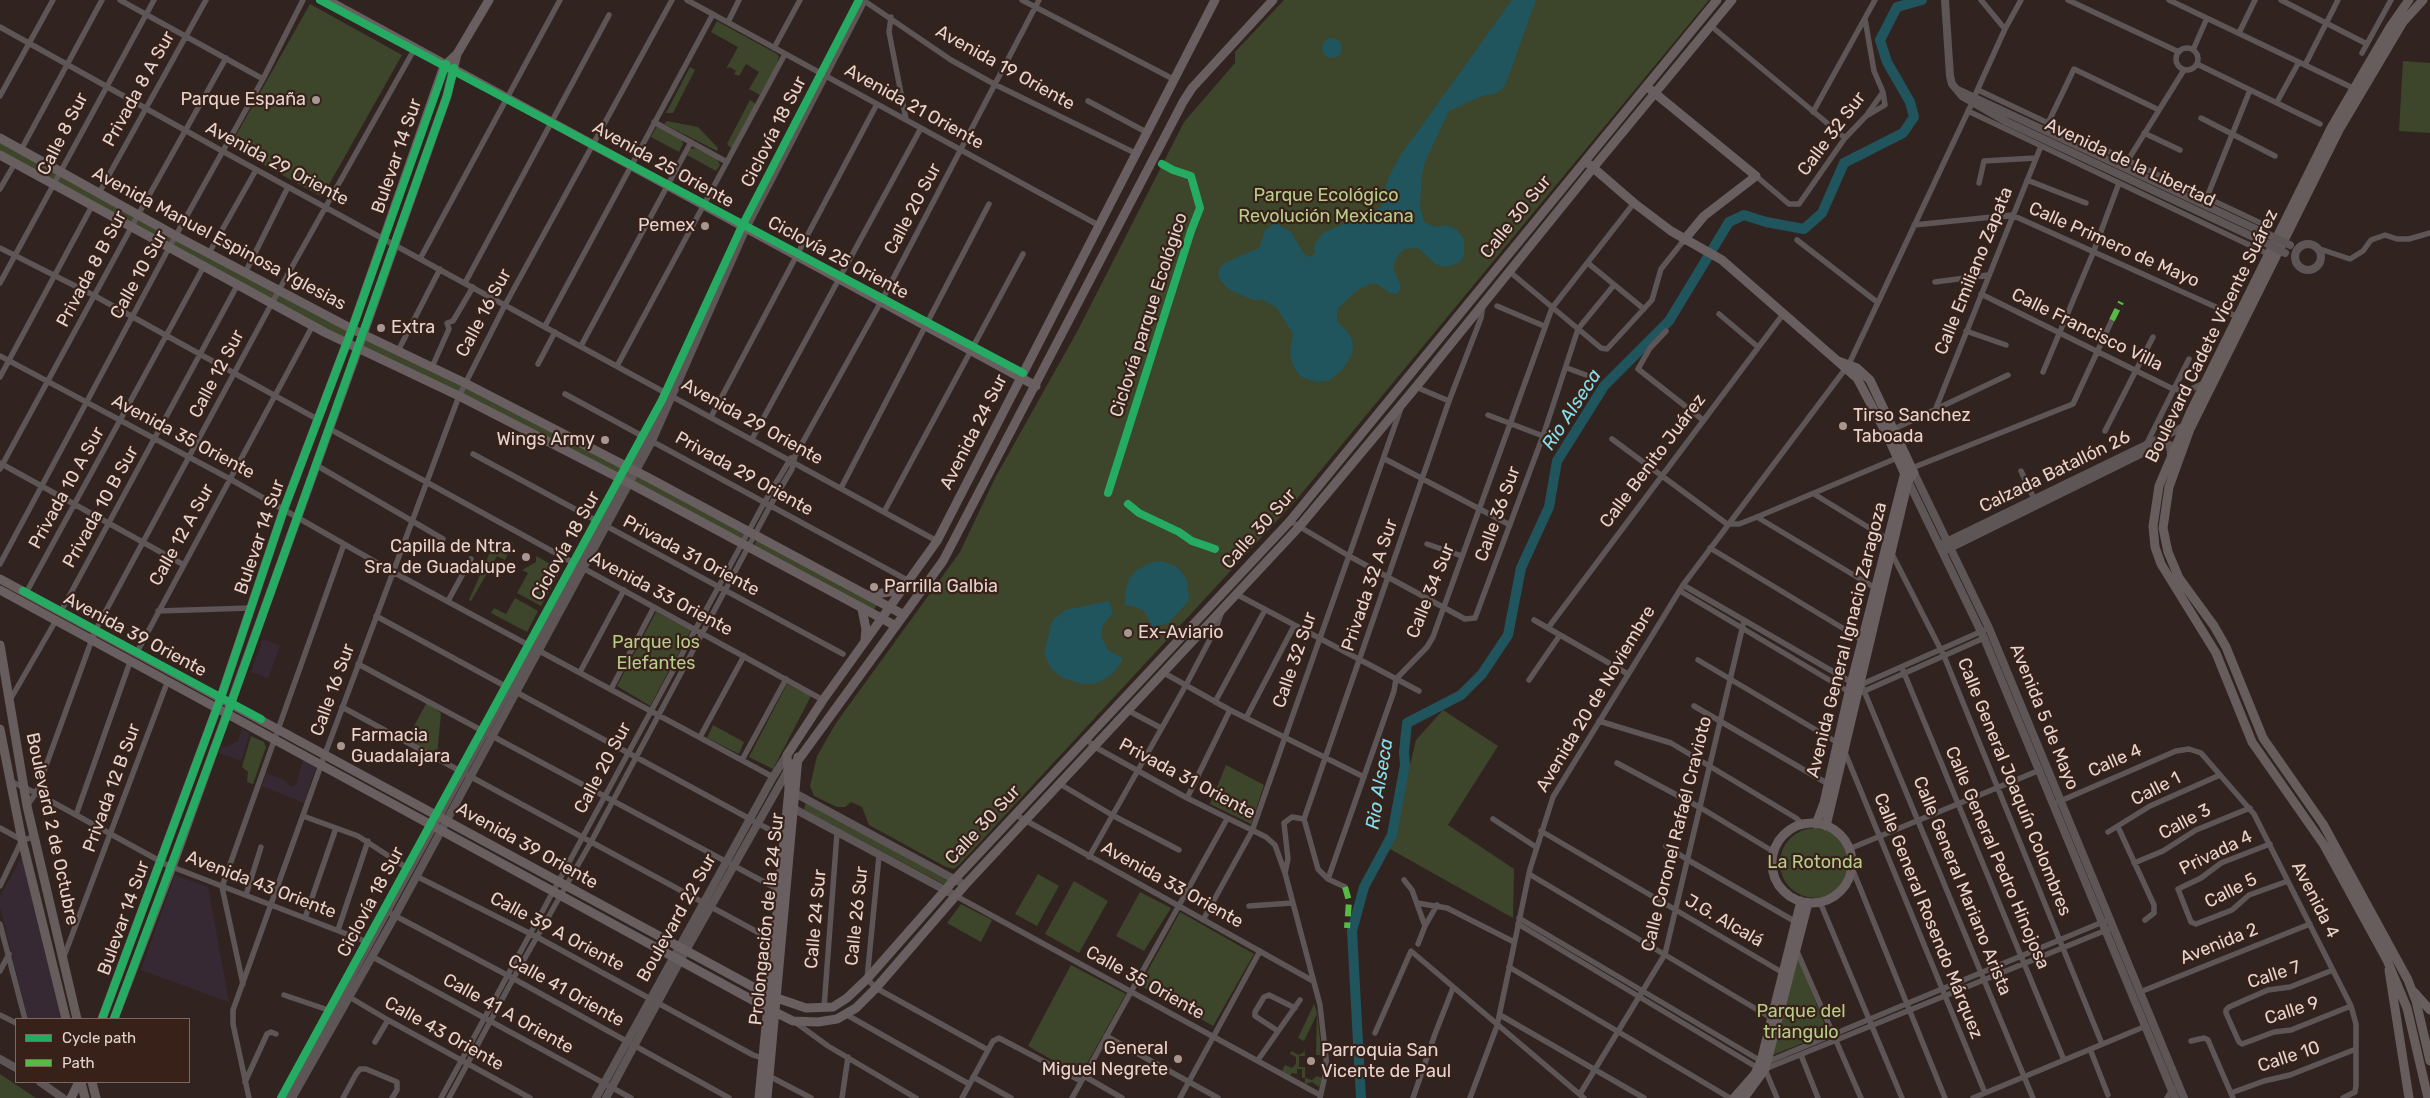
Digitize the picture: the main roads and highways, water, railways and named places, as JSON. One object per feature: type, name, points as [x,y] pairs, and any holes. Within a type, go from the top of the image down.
[{"type":"main road","name":"Avenida 25 Oriente","points":[[328,0],[1036,386]]},
{"type":"main road","points":[[450,66],[489,0]]},
{"type":"main road","name":"Avenida 24 Sur","points":[[799,759],[950,549],[1036,386],[1167,129],[1192,88],[1273,0]]},
{"type":"main road","name":"Calle 30 Sur","points":[[772,996],[797,1007],[824,1008],[840,1003],[867,979],[945,890],[1085,738],[1290,521],[1717,0]]},
{"type":"main road","name":"Calle 30 Sur","points":[[771,1010],[793,1021],[818,1022],[847,1015],[876,988],[965,885],[1299,527],[1403,404],[1593,168],[1732,0]]},
{"type":"main road","name":"Boulevard Cadete Vicente Suárez","points":[[2409,0],[2390,27],[2353,88],[2238,317],[2183,427],[2159,486],[2154,509],[2156,547],[2161,564],[2172,585],[2216,653],[2252,742],[2324,845],[2387,960],[2407,1008],[2428,1098]]},
{"type":"main road","name":"Boulevard Cadete Vicente Suárez","points":[[2423,0],[2403,22],[2339,130],[2198,413],[2179,455],[2169,487],[2163,528],[2168,552],[2179,578],[2226,647],[2262,738],[2323,824],[2413,990],[2430,1061]]},
{"type":"main road","name":"Avenida 24 Sur","points":[[787,755],[823,700],[937,541],[1148,133],[1213,1]]},
{"type":"main road","name":"Bulevar 14 Sur","points":[[102,1018],[221,698],[284,509],[450,66]]},
{"type":"main road","name":"Bulevar 14 Sur","points":[[114,1018],[172,867],[447,96],[450,66]]},
{"type":"main road","points":[[1646,86],[1756,176],[1704,216],[1684,240]]},
{"type":"main road","name":"Avenida Manuel Espinosa Yglesias","points":[[0,138],[245,273],[352,329],[432,367],[632,469],[904,615]]},
{"type":"main road","name":"Avenida Manuel Espinosa Yglesias","points":[[0,155],[347,343],[458,396],[625,482],[896,626]]},
{"type":"main road","points":[[1584,160],[1634,204],[1684,240],[1722,260],[1838,361],[1847,366]]},
{"type":"main road","name":"Avenida 5 de Mayo","points":[[1847,366],[1864,373],[1870,380],[1894,429],[1910,471]]},
{"type":"main road","name":"Avenida 5 de Mayo","points":[[1847,366],[1861,384],[1897,458],[1910,471]]},
{"type":"main road","points":[[321,408],[333,413]]},
{"type":"main road","name":"Avenida General Ignacio Zaragoza","points":[[1890,546],[1910,471]]},
{"type":"main road","name":"Avenida General Ignacio Zaragoza","points":[[1826,826],[1841,746],[1857,689],[1866,642],[1910,471]]},
{"type":"main road","name":"Avenida 39 Oriente","points":[[0,579],[772,996]]},
{"type":"main road","name":"Avenida 39 Oriente","points":[[0,590],[216,710],[321,765],[437,830],[771,1010]]},
{"type":"main road","points":[[869,595],[902,590]]},
{"type":"main road","points":[[862,608],[866,628],[865,641]]},
{"type":"main road","name":"Boulevard 2 de Octubre","points":[[0,646],[27,806],[77,1018]]},
{"type":"main road","name":"Boulevard 2 de Octubre","points":[[0,729],[22,840],[66,1018]]},
{"type":"main road","name":"Prolongación de la 24 Sur","points":[[767,1098],[772,996],[792,791],[799,759],[794,744]]},
{"type":"main road","name":"Prolongación de la 24 Sur","points":[[787,755],[792,791]]},
{"type":"main road","name":"Boulevard 22 Sur","points":[[789,769],[799,759]]},
{"type":"main road","name":"Avenida General Ignacio Zaragoza","points":[[1816,824],[1832,786]]},
{"type":"main road","points":[[1816,824],[1826,826],[1840,835],[1849,849],[1852,868],[1845,886],[1838,894],[1820,902],[1805,902],[1783,891],[1777,882],[1772,862],[1774,852],[1782,837],[1803,825],[1816,824]]},
{"type":"main road","name":"Prolongación de la 24 Sur","points":[[772,996],[774,941],[779,890],[788,839]]},
{"type":"main road","points":[[1794,945],[1796,922],[1805,902]]},
{"type":"main road","points":[[1744,1098],[1763,1065],[1805,902]]},
{"type":"main road","points":[[2364,920],[2373,916]]},
{"type":"main road","points":[[2387,960],[2409,1098]]},
{"type":"main road","points":[[2413,990],[2430,1010]]},
{"type":"main road","name":"Prolongación de la 24 Sur","points":[[759,1098],[762,1058],[771,1010]]},
{"type":"main road","points":[[1734,1098],[1763,1065]]},
{"type":"main road","points":[[71,1098],[79,1083]]},
{"type":"main road","points":[[80,1083],[86,1098]]},
{"type":"main road","points":[[86,1098],[93,1083]]},
{"type":"main road","points":[[93,1083],[96,1098]]},
{"type":"water","points":[[1512,0],[1536,0],[1505,86],[1497,93],[1482,96],[1449,111],[1425,162],[1422,174],[1420,207],[1424,222],[1435,227],[1446,225],[1457,230],[1464,239],[1464,256],[1459,263],[1445,267],[1436,264],[1418,248],[1404,249],[1398,255],[1393,267],[1401,287],[1398,294],[1390,293],[1377,284],[1370,284],[1359,289],[1337,309],[1337,321],[1350,335],[1353,345],[1352,354],[1343,369],[1329,381],[1317,382],[1304,378],[1298,374],[1292,363],[1290,351],[1293,334],[1276,307],[1263,300],[1253,300],[1230,290],[1220,280],[1218,274],[1220,267],[1226,262],[1259,248],[1265,230],[1275,223],[1291,232],[1304,254],[1310,257],[1315,253],[1314,245],[1323,233],[1381,207],[1388,178],[1400,156]]},
{"type":"water","points":[[1328,38],[1336,38],[1342,44],[1342,52],[1336,58],[1328,58],[1322,52],[1322,44]]},
{"type":"water","points":[[1162,561],[1176,566],[1184,575],[1187,581],[1189,597],[1188,602],[1168,623],[1153,627],[1144,611],[1125,605],[1125,594],[1129,579],[1136,571],[1150,563]]},
{"type":"water","points":[[1109,601],[1113,613],[1103,625],[1101,636],[1108,650],[1123,659],[1111,675],[1095,684],[1082,684],[1063,678],[1052,670],[1044,654],[1052,621],[1065,610]]},
{"type":"waterway","name":"Rio Alseca","points":[[1361,1098],[1352,931],[1364,887],[1392,835],[1405,765],[1404,752],[1407,723],[1461,695],[1482,674],[1508,635],[1521,568],[1549,507],[1557,461],[1604,386],[1669,321],[1729,222],[1744,215],[1766,222],[1804,229],[1822,213],[1844,163],[1903,133],[1914,117],[1910,102],[1887,62],[1880,40],[1897,7],[1922,0]]},
{"type":"place","name":"Parque España","points":[[316,100]]},
{"type":"place","name":"Pemex","points":[[705,226]]},
{"type":"place","name":"Extra","points":[[381,328]]},
{"type":"place","name":"Tirso Sanchez Taboada","points":[[1843,426]]},
{"type":"place","name":"Wings Army","points":[[605,440]]},
{"type":"place","name":"Capilla de Ntra. Sra. de Guadalupe","points":[[526,557]]},
{"type":"place","name":"Parrilla Galbia","points":[[874,587]]},
{"type":"place","name":"Ex-Aviario","points":[[1128,633]]},
{"type":"place","name":"Farmacia Guadalajara","points":[[341,746]]},
{"type":"place","name":"General Miguel Negrete","points":[[1178,1059]]},
{"type":"place","name":"Parroquia San Vicente de Paul","points":[[1311,1061]]},
{"type":"park label","name":"Parque Ecológico Revolución Mexicana","points":[[1326,206]]},
{"type":"park label","name":"Parque los Elefantes","points":[[656,653]]},
{"type":"park label","name":"La Rotonda","points":[[1815,863]]},
{"type":"park label","name":"Parque del triangulo","points":[[1801,1022]]}]
